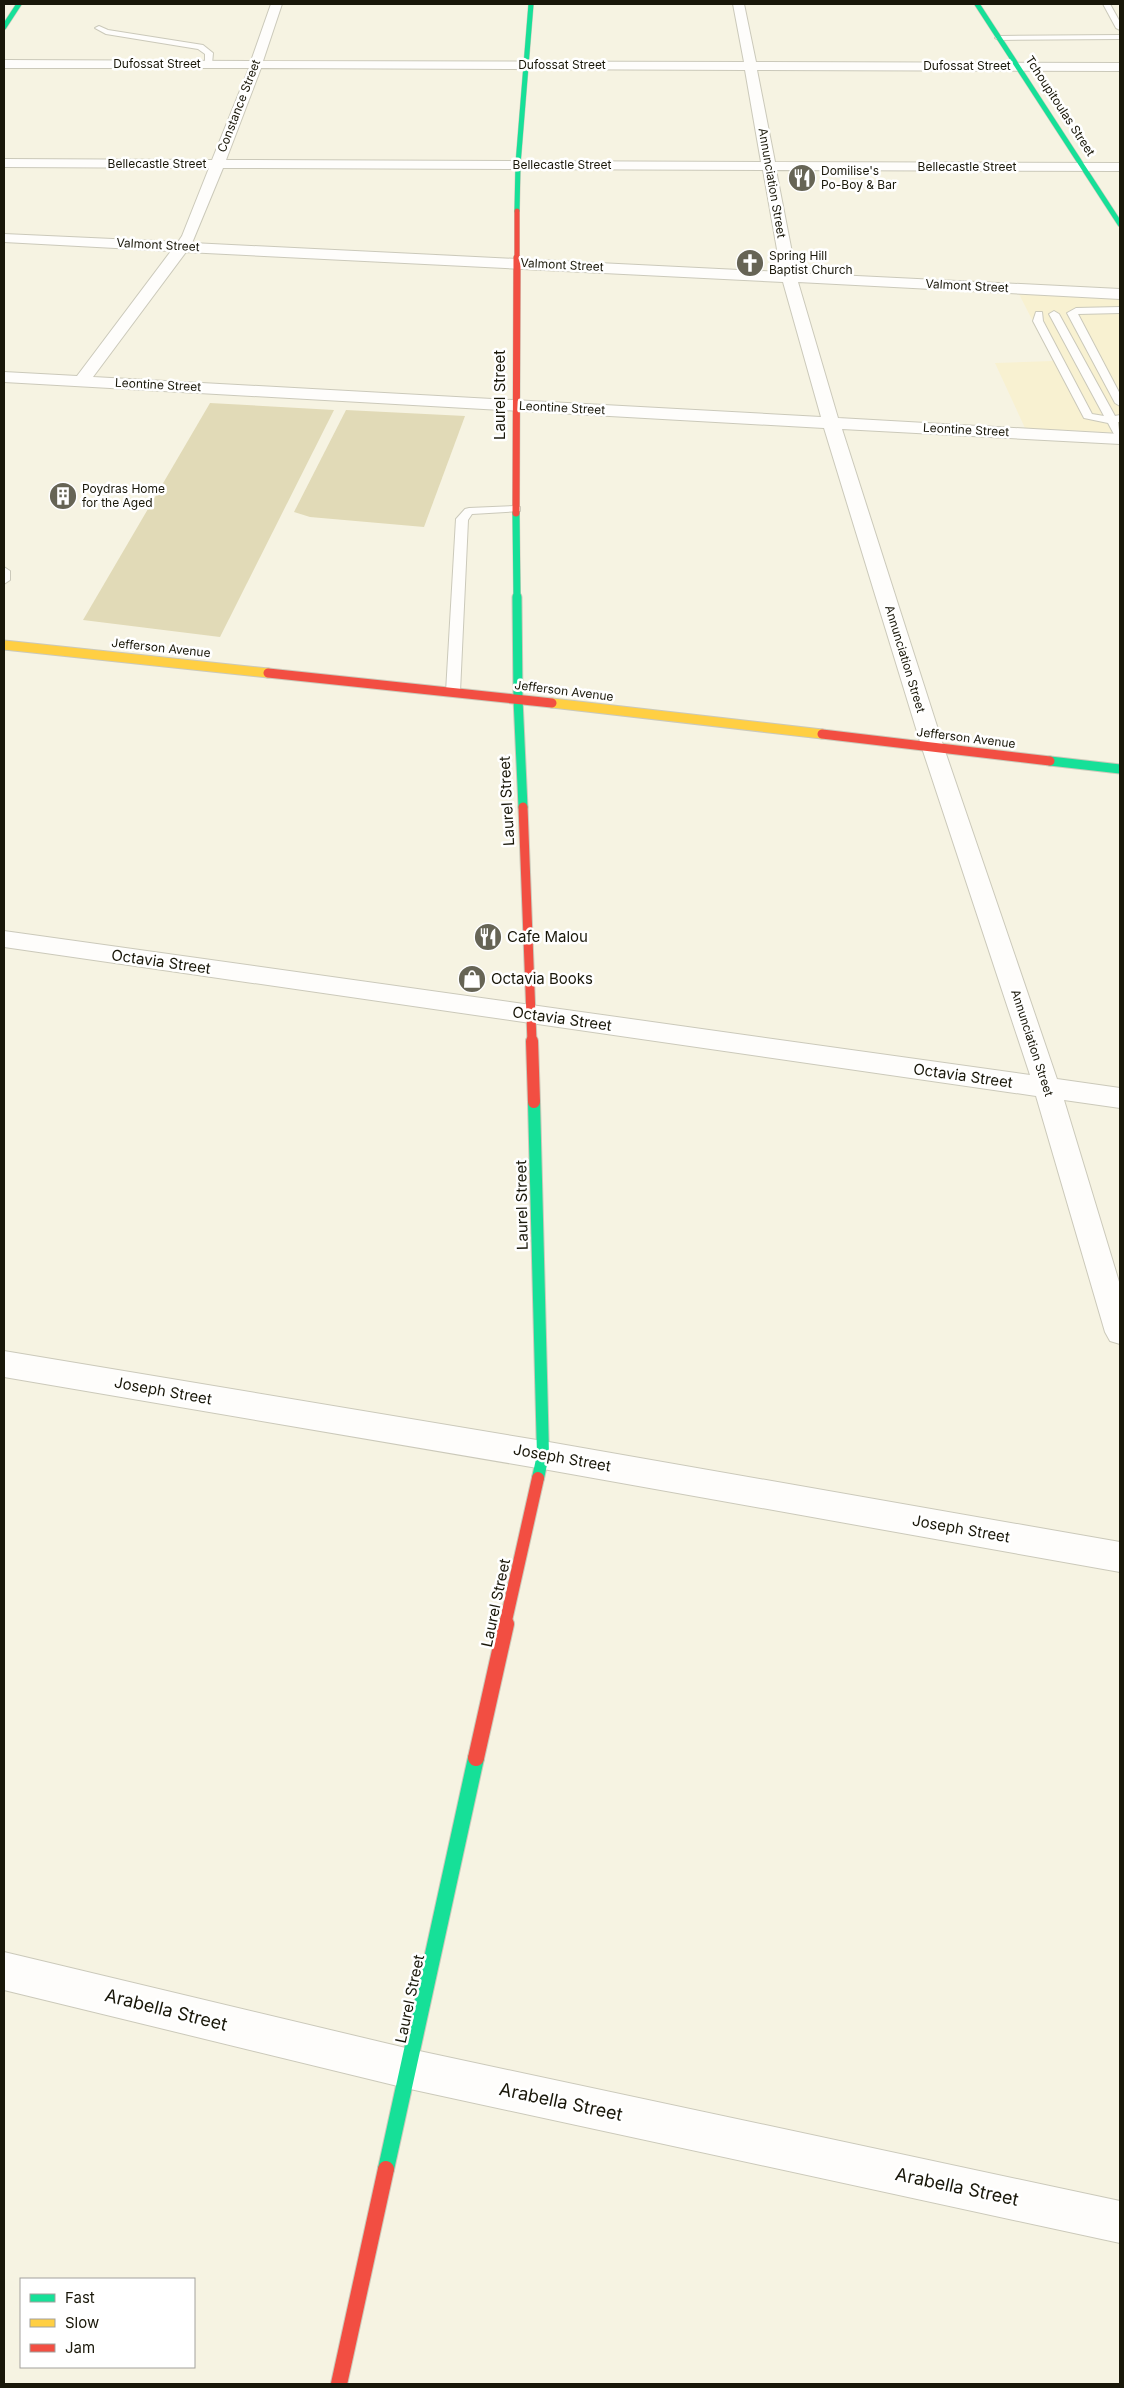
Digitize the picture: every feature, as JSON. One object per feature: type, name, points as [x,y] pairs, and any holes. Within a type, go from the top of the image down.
[{"type":"street","points":[[4,27],[19,4]]},
{"type":"street","name":"Constance Street","points":[[82,381],[183,247],[218,164],[256,64],[276,4]]},
{"type":"street","name":"Laurel Street","points":[[339,2384],[410,2069],[543,1455],[532,1015],[518,699],[515,406],[515,263],[518,164],[531,4]]},
{"type":"street","name":"Annunciation Street","points":[[739,4],[789,276],[831,422],[933,748],[1047,1088],[1120,1332]]},
{"type":"street","name":"Tchoupitoulas Street","points":[[977,4],[1120,224]]},
{"type":"street","name":"Dufossat Street","points":[[4,64],[1120,67]]},
{"type":"street","name":"Bellecastle Street","points":[[4,163],[1120,167]]},
{"type":"street","name":"Valmont Street","points":[[4,238],[1120,294]]},
{"type":"street","name":"Leontine Street","points":[[4,377],[515,406],[1120,437]]},
{"type":"street","name":"Jefferson Avenue","points":[[4,645],[518,699],[1120,769]]},
{"type":"street","name":"Octavia Street","points":[[4,939],[1120,1098]]},
{"type":"street","name":"Joseph Street","points":[[4,1364],[543,1455],[1120,1558]]},
{"type":"street","name":"Arabella Street","points":[[4,1971],[410,2069],[1120,2222]]},
{"type":"lane","points":[[1106,4],[1120,28]]},
{"type":"lane","points":[[99,28],[106,32],[200,47],[209,53],[208,64]]},
{"type":"lane","points":[[999,38],[1120,37]]},
{"type":"lane","points":[[1116,419],[1088,416],[1038,321],[1054,314],[1076,311],[1120,310]]},
{"type":"lane","points":[[1054,314],[1079,316],[1120,315]]},
{"type":"lane","points":[[1054,314],[1120,403]]},
{"type":"lane","points":[[1054,314],[1118,415],[1116,419],[1120,437]]},
{"type":"lane","points":[[453,692],[458,567],[462,519],[470,511],[516,509]]},
{"type":"lane","points":[[4,572],[4,580]]},
{"type":"shaded area","points":[[1018,292],[1120,299],[1120,433],[1025,428],[995,363],[1053,361]]},
{"type":"shaded area","points":[[210,403],[334,410],[220,637],[83,620]]},
{"type":"shaded area","points":[[346,410],[465,416],[424,527],[310,517],[294,512]]},
{"type":"traffic: fast","points":[[4,27],[19,4]]},
{"type":"traffic: fast","points":[[517,211],[518,164],[531,4]]},
{"type":"traffic: fast","points":[[977,4],[1120,224]]},
{"type":"traffic: fast","points":[[516,513],[518,699],[523,807]]},
{"type":"traffic: fast","points":[[1050,761],[1120,769]]},
{"type":"traffic: fast","points":[[534,1102],[543,1455],[538,1478]]},
{"type":"traffic: fast","points":[[386,2169],[476,1758]]},
{"type":"traffic: slow","points":[[4,645],[268,673]]},
{"type":"traffic: slow","points":[[552,703],[822,734]]},
{"type":"traffic: jam","points":[[516,513],[517,211]]},
{"type":"traffic: jam","points":[[268,673],[552,703]]},
{"type":"traffic: jam","points":[[822,734],[1050,761]]},
{"type":"traffic: jam","points":[[523,807],[534,1102]]},
{"type":"traffic: jam","points":[[476,1758],[538,1478]]},
{"type":"traffic: jam","points":[[339,2384],[386,2169]]},
{"type":"place","name":"Domilise's Po-Boy & Bar","points":[[802,178]]},
{"type":"place","name":"Spring Hill Baptist Church","points":[[750,263]]},
{"type":"place","name":"Poydras Home for the Aged","points":[[63,496]]},
{"type":"place","name":"Cafe Malou","points":[[488,937]]},
{"type":"place","name":"Octavia Books","points":[[472,979]]}]
